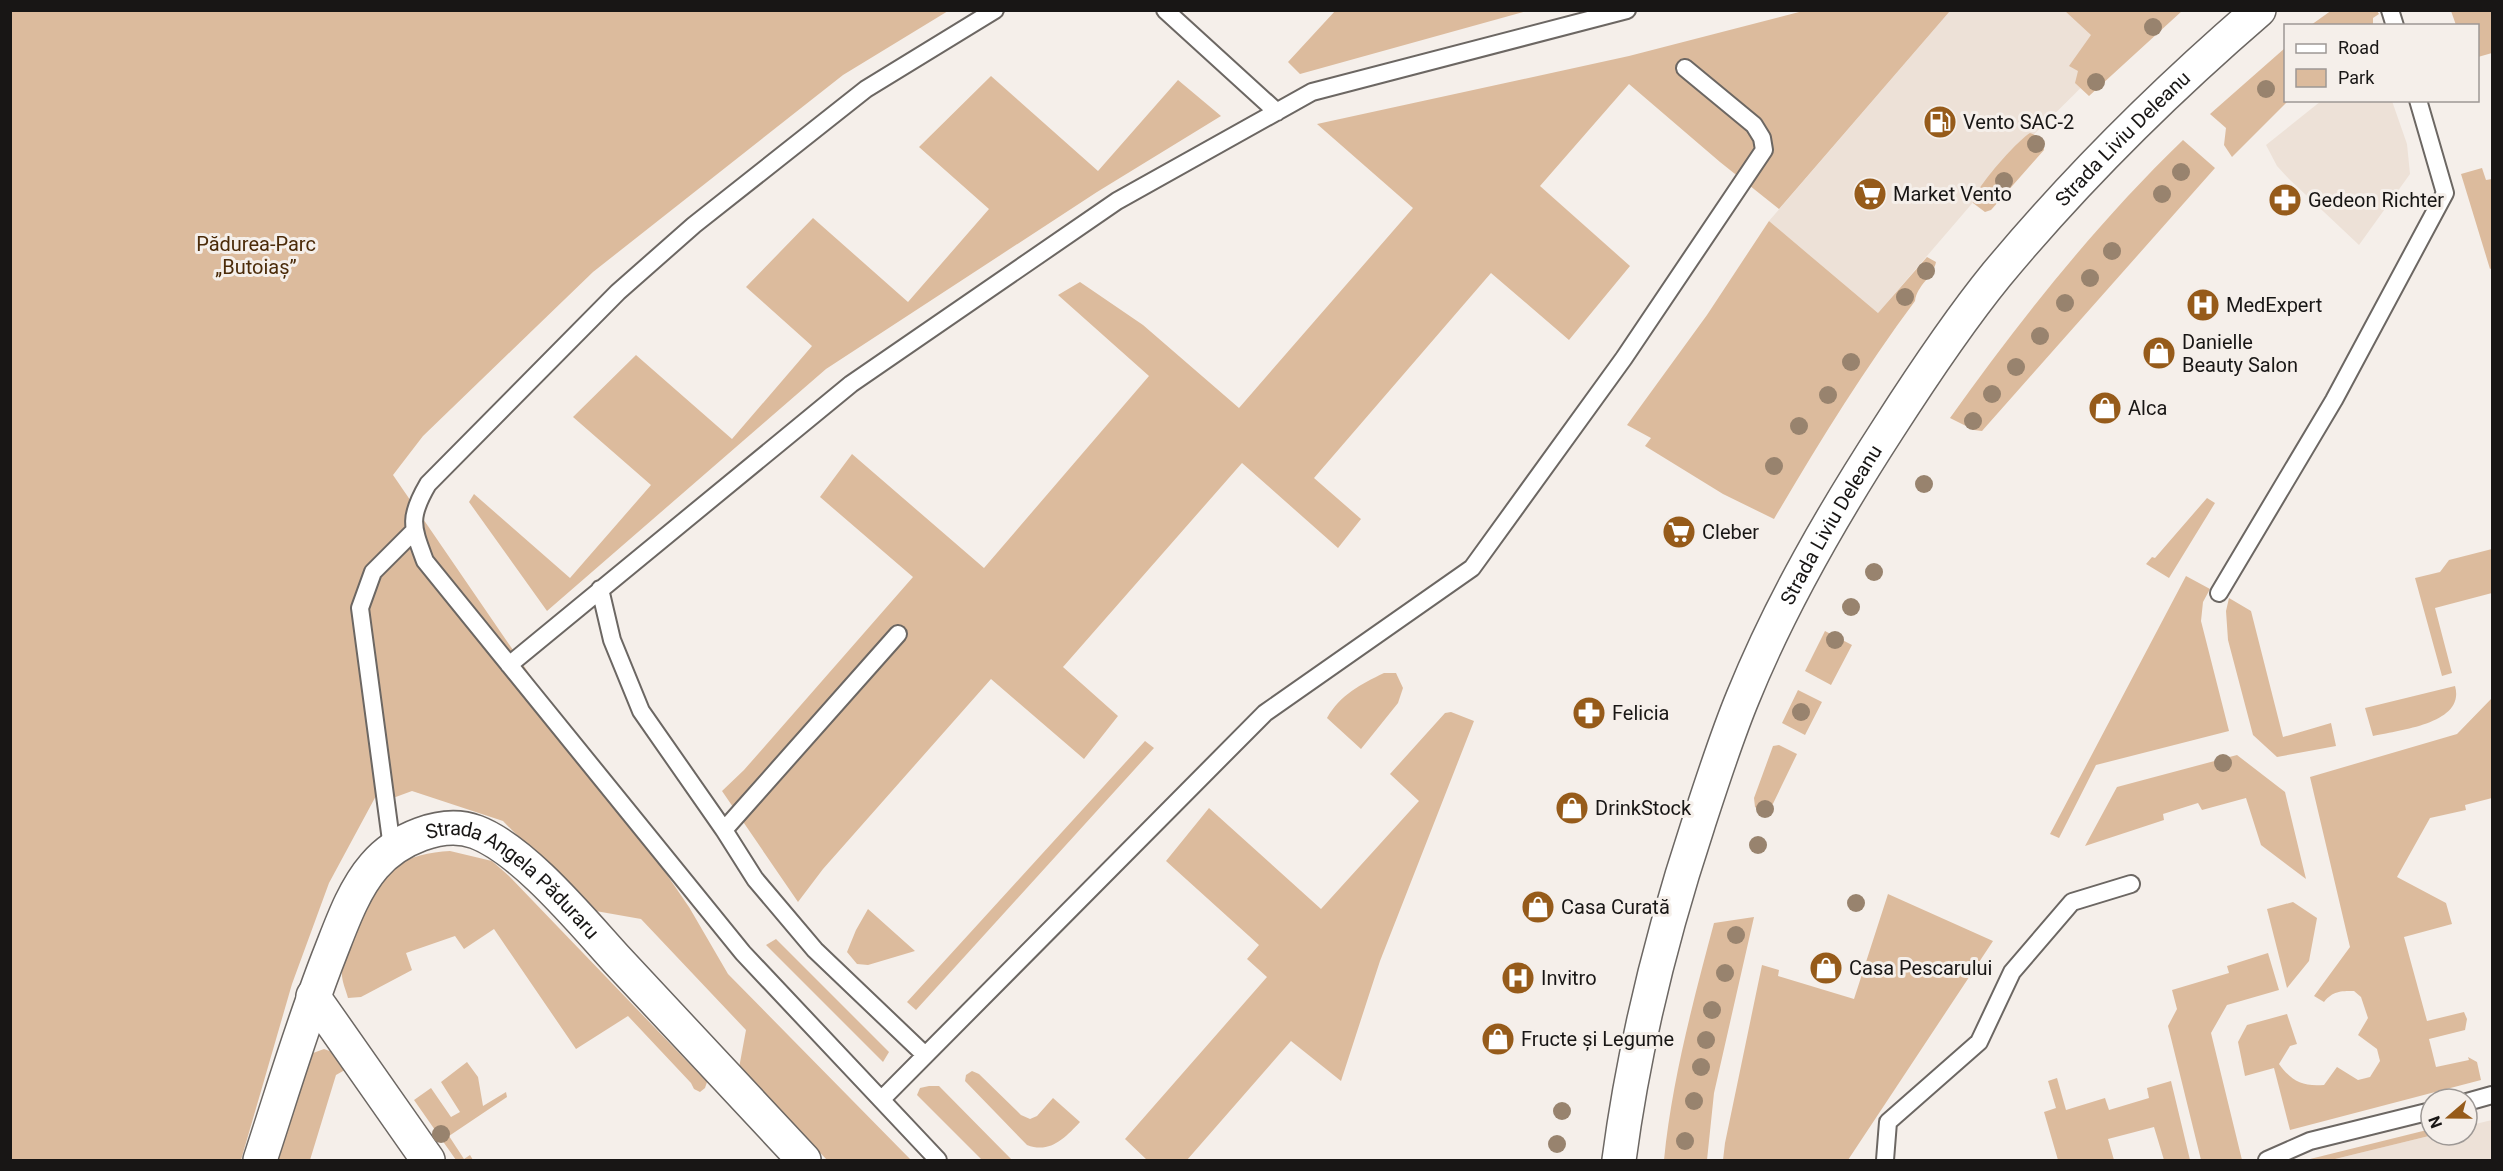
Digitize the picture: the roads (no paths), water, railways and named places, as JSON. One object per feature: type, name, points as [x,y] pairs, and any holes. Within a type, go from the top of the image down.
[{"type":"main road","name":"Strada Liviu Deleanu","points":[[1619,1161],[1638,1044],[1673,902],[1743,697],[1794,588],[1860,473],[1919,380],[1995,276],[2054,208],[2159,100],[2259,11]]},
{"type":"main road","name":"Strada Angela Păduraru","points":[[260,1161],[313,996],[339,931],[358,892],[374,866],[392,848],[415,836],[456,829],[475,832],[506,849],[553,891],[804,1161]]},
{"type":"main road","points":[[313,996],[428,1161]]},
{"type":"lane","points":[[938,1161],[743,953],[425,561],[414,531],[415,507],[428,484],[618,292],[694,225],[866,89],[995,10]]},
{"type":"lane","points":[[1165,10],[1277,112]]},
{"type":"lane","points":[[509,665],[851,384],[1117,201],[1312,92],[1628,10]]},
{"type":"lane","points":[[882,1099],[1265,713],[1472,568],[1624,358],[1764,150],[1762,138],[1754,125],[1685,68]]},
{"type":"lane","points":[[2219,593],[2334,400],[2445,193],[2419,102]]},
{"type":"lane","points":[[392,848],[360,608],[373,572],[414,531]]},
{"type":"lane","points":[[600,589],[612,640],[641,711],[724,830],[755,879],[815,950],[925,1055]]},
{"type":"lane","points":[[724,830],[898,634]]},
{"type":"lane","points":[[1885,1161],[1888,1122],[1979,1042],[2012,972],[2072,902],[2131,884]]},
{"type":"lane","points":[[2267,1161],[2310,1141],[2419,1113]]},
{"type":"place","name":"Vento SAC-2","points":[[1940,122]]},
{"type":"place","name":"Market Vento","points":[[1870,194]]},
{"type":"place","name":"Gedeon Richter","points":[[2285,200]]},
{"type":"place","name":"MedExpert","points":[[2203,305]]},
{"type":"place","name":"Danielle Beauty Salon","points":[[2159,353]]},
{"type":"place","name":"Alca","points":[[2105,408]]},
{"type":"place","name":"Cleber","points":[[1679,532]]},
{"type":"place","name":"Felicia","points":[[1589,713]]},
{"type":"place","name":"DrinkStock","points":[[1572,808]]},
{"type":"place","name":"Casa Curată","points":[[1538,907]]},
{"type":"place","name":"Casa Pescarului","points":[[1826,968]]},
{"type":"place","name":"Invitro","points":[[1518,978]]},
{"type":"place","name":"Fructe și Legume","points":[[1498,1039]]},
{"type":"park label","name":"Pădurea-Parc „Butoiaș”","points":[[256,256]]}]
